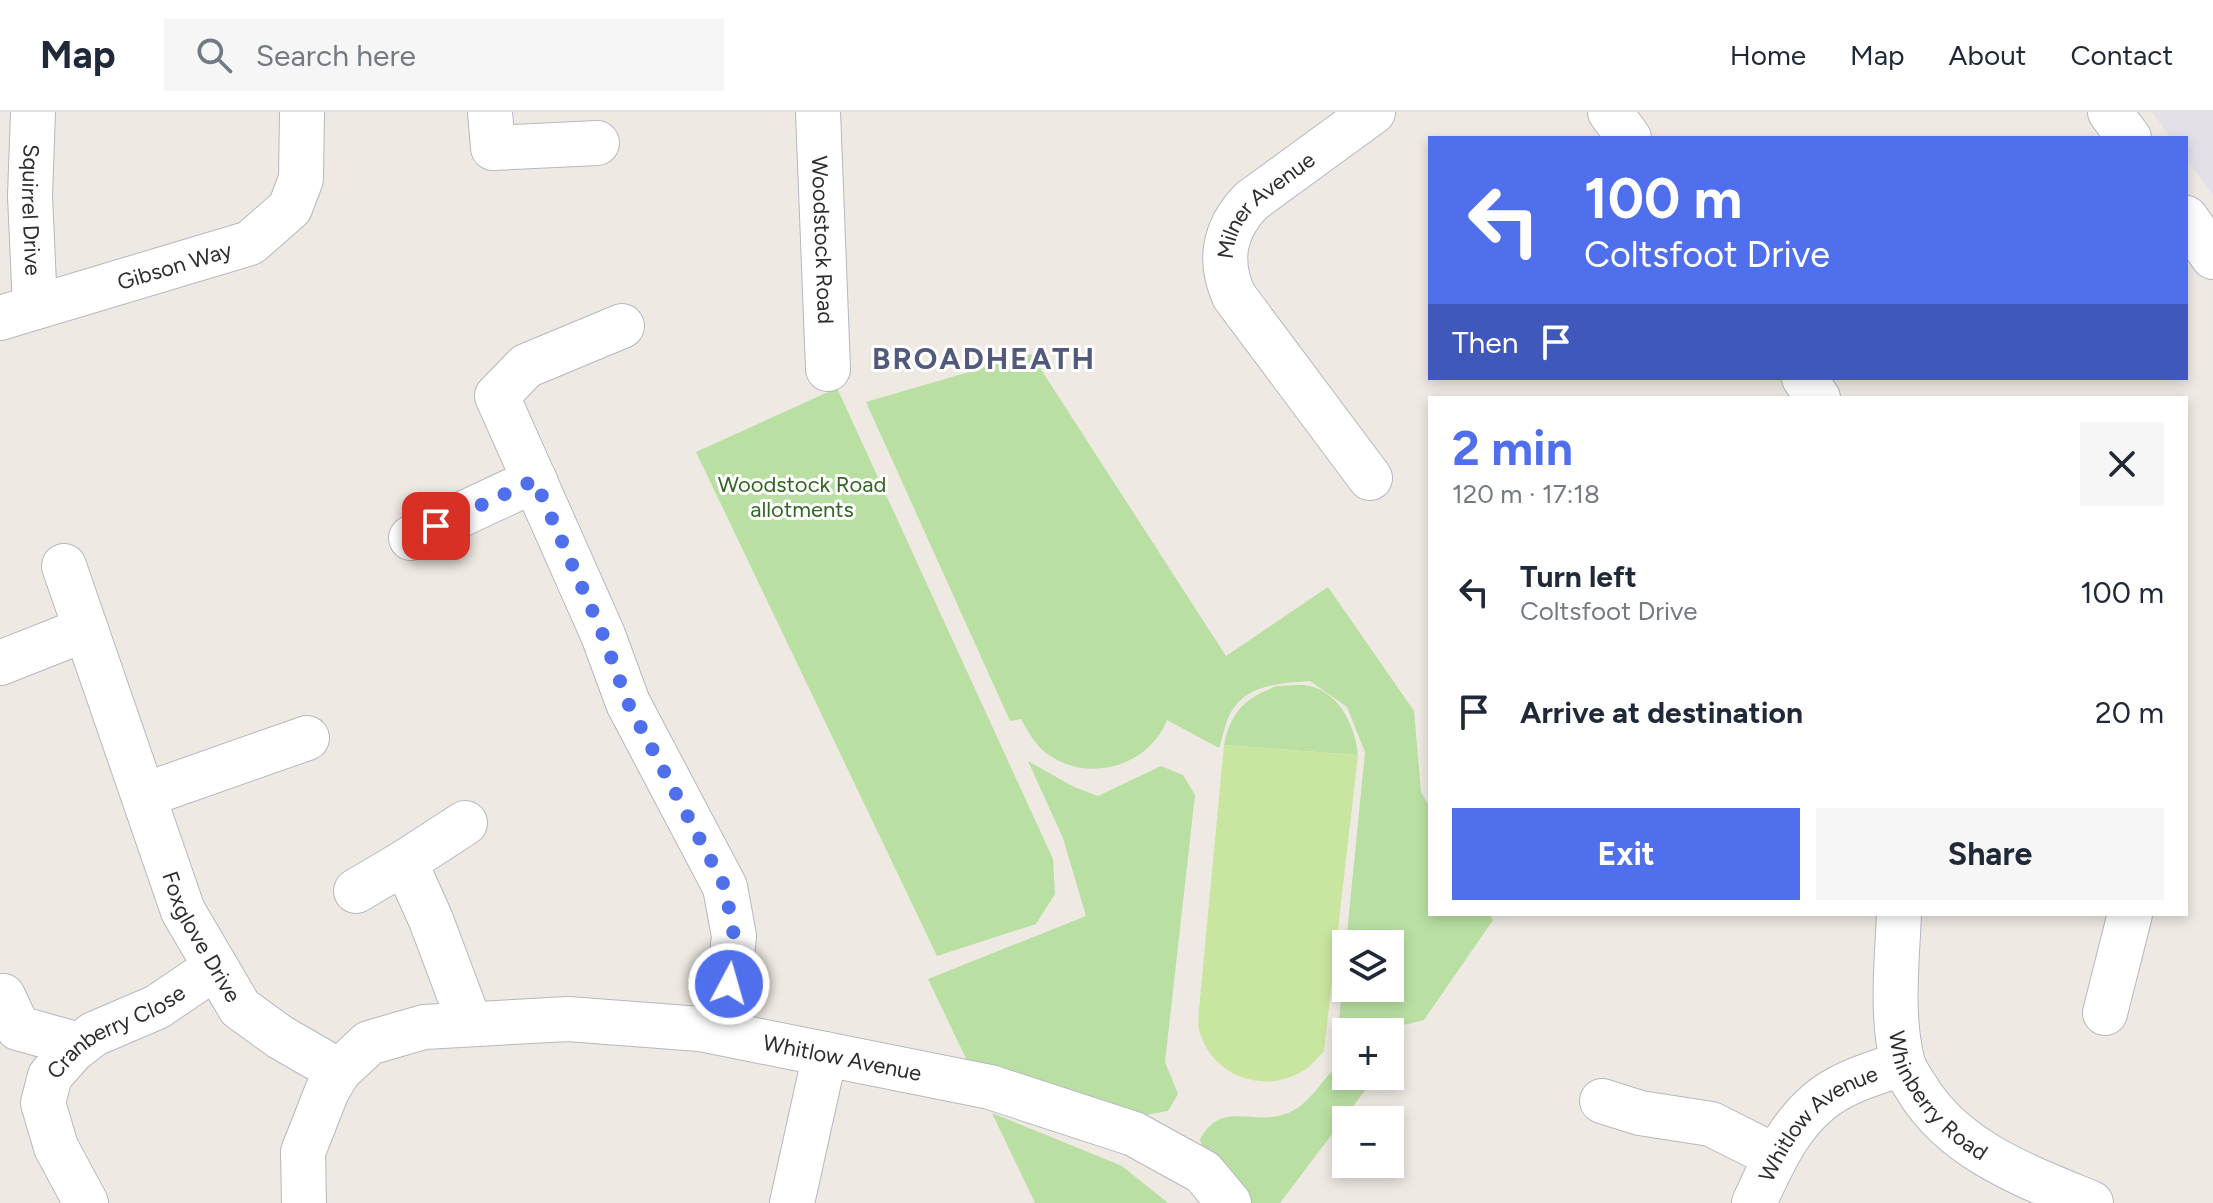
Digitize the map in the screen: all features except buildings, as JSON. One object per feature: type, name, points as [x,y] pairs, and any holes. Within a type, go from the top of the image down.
[{"type":"street","name":"Squirrel Drive","points":[[18,312],[30,196],[33,112]]},
{"type":"street","name":"Gibson Way","points":[[18,312],[250,243],[290,208],[301,179],[302,112]]},
{"type":"street","points":[[490,112],[493,148],[597,143]]},
{"type":"street","name":"Woodstock Road","points":[[818,112],[828,369]]},
{"type":"street","name":"Milner Avenue","points":[[1370,478],[1234,296],[1224,263],[1225,245],[1231,228],[1251,201],[1373,112]]},
{"type":"street","points":[[1610,112],[1628,136]]},
{"type":"street","points":[[2110,112],[2128,136]]},
{"type":"street","points":[[2188,221],[2213,257]]},
{"type":"street","points":[[622,326],[526,366],[497,396],[603,635],[628,703],[725,887],[734,936],[724,1033]]},
{"type":"street","points":[[411,538],[535,480]]},
{"type":"street","name":"Foxglove Drive","points":[[64,566],[183,911],[240,1008],[280,1037],[339,1071]]},
{"type":"street","points":[[0,663],[86,629]]},
{"type":"street","points":[[145,795],[307,738]]},
{"type":"street","points":[[356,891],[465,823]]},
{"type":"street","points":[[405,862],[431,920],[470,1024]]},
{"type":"street","name":"Whinberry Road","points":[[1899,916],[1896,1002],[1902,1063],[1926,1103],[1963,1141],[2015,1172],[2091,1203]]},
{"type":"street","points":[[2105,1013],[2129,916]]},
{"type":"street","name":"Cranberry Close","points":[[86,1203],[56,1147],[43,1103],[50,1076],[79,1045],[94,1034],[157,1007],[216,967]]},
{"type":"street","points":[[3,996],[18,1028],[79,1045]]},
{"type":"street","name":"Whitlow Avenue","points":[[304,1203],[303,1152],[327,1091],[339,1071],[369,1043],[424,1027],[568,1019],[700,1029],[990,1087],[1134,1134],[1203,1172],[1229,1203]]},
{"type":"street","points":[[792,1203],[825,1054]]},
{"type":"street","name":"Whitlow Avenue","points":[[1754,1203],[1775,1156],[1794,1127],[1816,1104],[1843,1086],[1902,1063]]},
{"type":"street","points":[[1602,1101],[1640,1113],[1711,1124],[1775,1156]]},
{"type":"shaded area","points":[[2152,112],[2213,112],[2213,195],[2188,161],[2188,136],[2170,136]]},
{"type":"green space","points":[[1031,354],[1226,656],[1328,587],[1414,711],[1421,792],[1428,804],[1428,916],[1490,916],[1493,920],[1424,1020],[1404,1025],[1404,1018],[1339,1018],[1341,1002],[1404,1002],[1404,930],[1347,930],[1365,752],[1347,707],[1310,681],[1266,687],[1246,696],[1229,716],[1219,748],[1167,720],[1148,748],[1118,765],[1102,768],[1068,765],[1052,757],[1038,745],[1021,719],[1010,721],[866,402]]},
{"type":"green space","name":"Woodstock Road allotments","points":[[837,388],[1053,859],[1055,894],[1036,924],[937,956],[696,452]]},
{"type":"green space","points":[[1277,686],[1310,686],[1330,696],[1350,723],[1358,755],[1224,745],[1231,723],[1241,707]]},
{"type":"green space","points":[[1224,745],[1358,755],[1338,930],[1332,930],[1332,981],[1324,1051],[1304,1070],[1286,1078],[1256,1081],[1241,1077],[1216,1060],[1207,1048],[1200,1033],[1199,1009]]},
{"type":"green space","points":[[1028,761],[1074,787],[1098,796],[1161,766],[1183,775],[1195,795],[1165,1062],[1178,1094],[1168,1111],[1140,1116],[972,1071],[928,979],[1086,916],[1063,838]]},
{"type":"green space","points":[[1331,1073],[1332,1090],[1365,1090],[1353,1106],[1332,1106],[1332,1134],[1280,1203],[1246,1203],[1205,1156],[1200,1139],[1218,1120],[1238,1116],[1272,1117],[1294,1110]]},
{"type":"green space","points":[[992,1113],[1122,1166],[1168,1203],[1035,1203]]},
{"type":"district","name":"BROADHEATH","points":[[984,358]]},
{"type":"route","points":[[436,526],[535,480],[603,635],[628,703],[725,887],[734,936],[729,984]]}]
